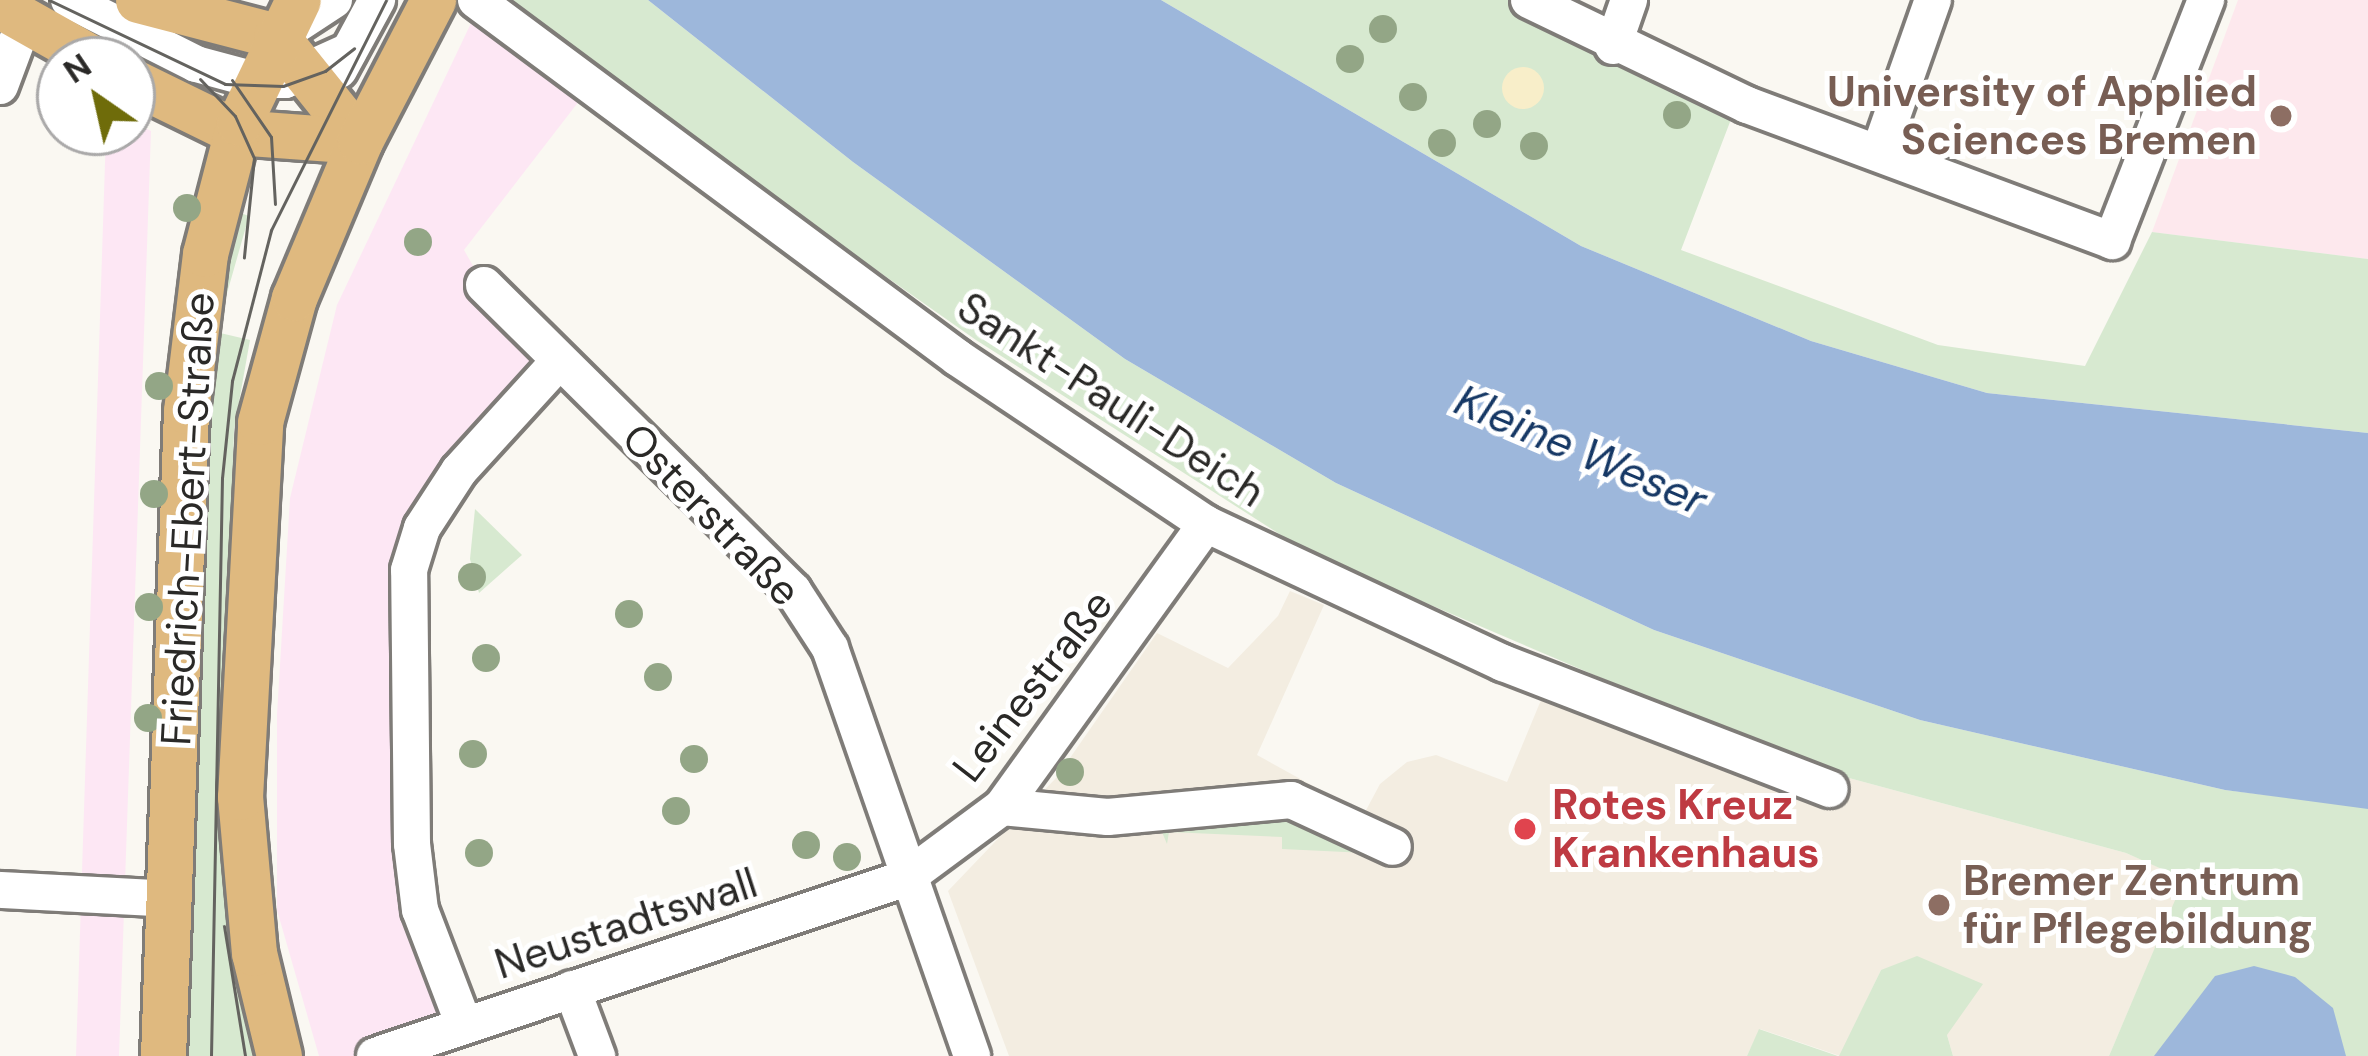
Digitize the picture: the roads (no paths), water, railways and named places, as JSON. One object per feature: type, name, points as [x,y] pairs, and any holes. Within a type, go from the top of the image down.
[{"type":"main road","name":"Friedrich-Ebert-Straße","points":[[279,1056],[242,874],[256,469],[274,351],[360,141],[433,0]]},
{"type":"main road","points":[[12,13],[121,30],[276,39],[312,102],[360,141]]},
{"type":"main road","name":"Friedrich-Ebert-Straße","points":[[163,1056],[186,411],[205,254],[236,132],[276,39]]},
{"type":"main road","points":[[156,93],[236,132],[312,102]]},
{"type":"street","points":[[69,0],[196,64],[276,39],[334,0]]},
{"type":"street","points":[[312,102],[349,51],[377,0]]},
{"type":"street","name":"Sankt-Pauli-Deich","points":[[476,0],[958,358],[1206,524],[1503,663],[1829,788]]},
{"type":"street","points":[[1529,0],[1612,46],[2112,241],[2206,0]]},
{"type":"street","points":[[1612,46],[1629,0]]},
{"type":"street","points":[[1879,153],[1933,0]]},
{"type":"street","points":[[0,86],[12,13]]},
{"type":"street","name":"Osterstraße","points":[[484,285],[793,591],[830,648],[906,878],[972,1056]]},
{"type":"street","points":[[464,1025],[421,910],[412,844],[409,570],[422,528],[459,471],[560,361]]},
{"type":"street","name":"Leinestraße","points":[[906,878],[1002,807],[1206,524]]},
{"type":"street","points":[[1002,807],[1108,817],[1292,800],[1393,847]]},
{"type":"street","name":"Neustadtswall","points":[[375,1056],[906,878]]},
{"type":"street","points":[[0,890],[170,899]]},
{"type":"street","points":[[572,989],[597,1056]]},
{"type":"water","name":"Kleine Weser","points":[[648,0],[1161,0],[1581,246],[1811,341],[1987,393],[2368,433],[2368,809],[2225,790],[1920,720],[1654,630],[1336,483],[1125,359],[853,162]]},
{"type":"water","points":[[2254,966],[2295,977],[2333,1008],[2346,1056],[2154,1056],[2215,976]]},
{"type":"tram line","points":[[49,0],[225,84],[283,86],[325,71],[354,48]]},
{"type":"tram line","points":[[211,1056],[222,478],[232,381],[271,230],[386,0]]},
{"type":"tram line","points":[[200,79],[235,116],[254,158],[244,257]]},
{"type":"tram line","points":[[232,80],[271,137],[275,204]]},
{"type":"tram line","points":[[224,926],[245,1056]]},
{"type":"place","name":"University of Applied Sciences Bremen","points":[[2281,116]]},
{"type":"place","name":"Rotes Kreuz Krankenhaus","points":[[1525,829]]},
{"type":"place","name":"Bremer Zentrum für Pflegebildung","points":[[1939,905]]}]
